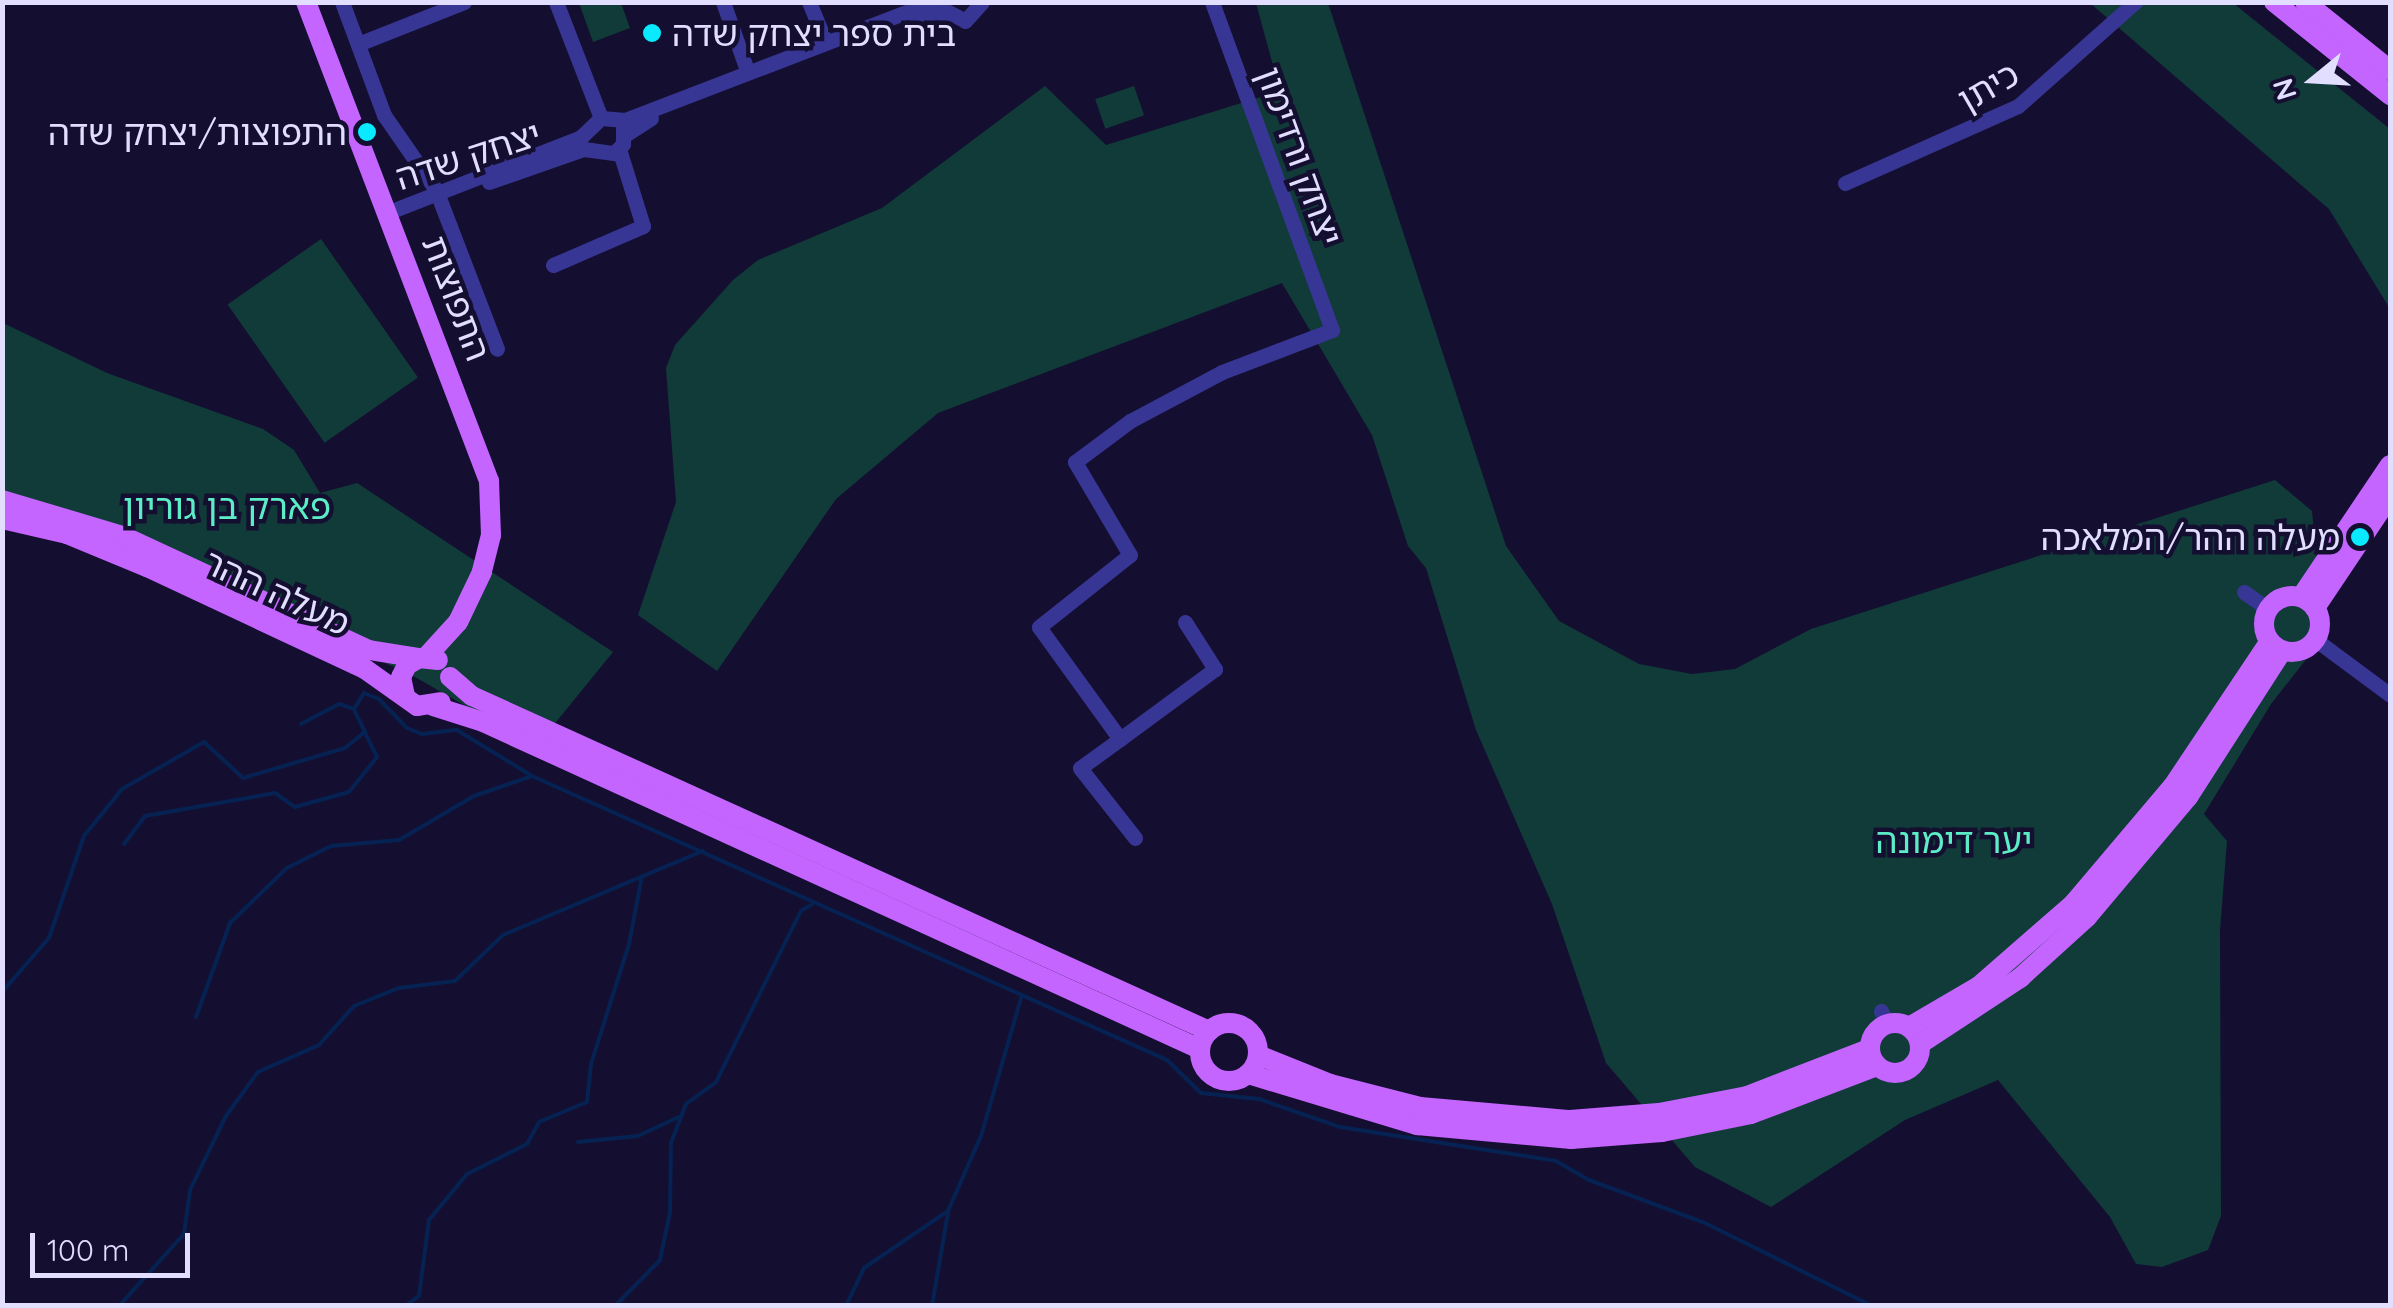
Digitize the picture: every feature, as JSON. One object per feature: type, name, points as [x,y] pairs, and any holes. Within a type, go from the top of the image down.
[{"type":"main road","name":"התפוצות","points":[[306,2],[490,481],[487,554],[458,622],[449,674]]},
{"type":"main road","points":[[2274,2],[2390,95]]},
{"type":"main road","points":[[2306,2],[2390,70]]},
{"type":"main road","points":[[2308,602],[2279,599],[2268,609],[2264,625],[2276,646],[2297,652],[2316,640],[2308,602],[2390,465]]},
{"type":"main road","points":[[2308,602],[2390,496]]},
{"type":"main road","name":"מעלה ההר","points":[[2,500],[123,536],[369,650],[422,658]]},
{"type":"main road","name":"מעלה ההר","points":[[2,519],[132,560],[366,669],[405,696]]},
{"type":"main road","name":"התפוצות","points":[[422,658],[458,622]]},
{"type":"main road","points":[[1915,1036],[1884,1017],[1873,1034],[1873,1058],[1891,1074],[1908,1070],[1915,1036],[2074,904],[2172,786],[2276,646]]},
{"type":"main road","points":[[422,658],[449,674],[472,696],[1205,1040],[483,722],[433,706],[417,706],[405,696],[403,670],[422,658]]},
{"type":"main road","points":[[433,706],[446,697],[449,674]]},
{"type":"main road","points":[[1248,1074],[1258,1055],[1255,1038],[1242,1026],[1225,1023],[1205,1040],[1204,1068],[1220,1080],[1248,1074],[1417,1126],[1571,1139],[1662,1132],[1751,1114],[1873,1058]]},
{"type":"main road","points":[[1258,1055],[1330,1084],[1420,1107],[1570,1120],[1659,1113],[1746,1096],[1873,1058]]},
{"type":"street","points":[[342,2],[384,115],[438,195],[497,348]]},
{"type":"street","points":[[553,265],[643,226],[616,131],[556,2]]},
{"type":"street","points":[[724,2],[748,73]]},
{"type":"street","points":[[809,2],[826,43]]},
{"type":"street","points":[[616,131],[902,8],[932,2]]},
{"type":"street","points":[[597,151],[589,132],[616,131],[922,14],[942,9],[965,21],[982,2]]},
{"type":"street","name":"יצחק ורדימון","points":[[1120,739],[1039,626],[1130,555],[1075,462],[1130,421],[1222,372],[1332,330],[1212,2]]},
{"type":"street","name":"כיתן","points":[[1844,182],[2018,106],[2135,2]]},
{"type":"street","points":[[358,44],[459,5]]},
{"type":"street","name":"יצחק שדה","points":[[389,212],[584,149],[597,151],[616,131]]},
{"type":"street","name":"יצחק שדה","points":[[438,195],[589,132]]},
{"type":"street","points":[[2244,592],[2268,609]]},
{"type":"street","points":[[1135,838],[1080,768],[1216,669],[1185,622]]},
{"type":"street","points":[[2316,640],[2390,695]]},
{"type":"green space","points":[[579,3],[621,3],[630,28],[593,42]]},
{"type":"green space","name":"יער דימונה","points":[[1256,3],[1328,3],[1506,546],[1559,621],[1639,664],[1692,674],[1735,669],[1811,629],[2275,480],[2312,511],[2320,594],[2311,653],[2271,704],[2204,814],[2227,841],[2220,930],[2221,1216],[2208,1250],[2162,1267],[2136,1264],[2110,1217],[1998,1080],[1905,1120],[1771,1207],[1695,1167],[1606,1063],[1552,904],[1476,730],[1426,568],[1408,546],[1372,435],[1282,283],[938,413],[836,499],[717,671],[638,615],[676,502],[666,368],[675,345],[733,280],[758,260],[882,208],[1045,86],[1106,145],[1280,91]]},
{"type":"green space","points":[[2090,3],[2233,3],[2390,129],[2390,309],[2329,209]]},
{"type":"green space","points":[[1134,86],[1144,115],[1105,129],[1095,99]]},
{"type":"green space","points":[[321,239],[418,377],[325,443],[228,304]]},
{"type":"green space","name":"פארק בן גוריון","points":[[3,323],[107,373],[263,429],[294,450],[320,493],[357,483],[613,652],[548,732],[504,728],[408,673],[3,496]]},
{"type":"waterway","points":[[2,992],[49,938],[84,836],[122,789],[204,742],[243,778],[345,748],[365,732],[354,709],[364,693],[379,699],[407,728],[422,734],[457,730],[532,776],[1167,1060],[1201,1093],[1259,1099],[1340,1127],[1556,1161],[1589,1180],[1705,1223],[1872,1306]]},
{"type":"waterway","points":[[301,724],[339,704],[354,709]]},
{"type":"waterway","points":[[124,844],[145,816],[275,793],[295,807],[349,792],[377,757],[365,732]]},
{"type":"waterway","points":[[196,1017],[230,923],[287,868],[331,846],[399,840],[474,796],[532,776]]},
{"type":"waterway","points":[[119,1306],[184,1234],[190,1190],[226,1116],[258,1072],[319,1045],[354,1006],[399,988],[455,981],[503,935],[703,851]]},
{"type":"waterway","points":[[405,1306],[419,1296],[429,1220],[467,1174],[527,1144],[539,1122],[587,1102],[591,1064],[629,944],[642,876]]},
{"type":"waterway","points":[[615,1306],[660,1260],[670,1212],[671,1143],[686,1104],[716,1082],[801,911],[812,904]]},
{"type":"waterway","points":[[846,1306],[864,1268],[948,1211],[981,1136],[1021,998]]},
{"type":"waterway","points":[[578,1142],[638,1136],[679,1117]]},
{"type":"waterway","points":[[932,1306],[948,1212]]},
{"type":"place","name":"בית ספר יצחק שדה","points":[[652,33]]},
{"type":"place","name":"התפוצות/יצחק שדה","points":[[367,132]]},
{"type":"place","name":"מעלה ההר/המלאכה","points":[[2360,537]]}]
